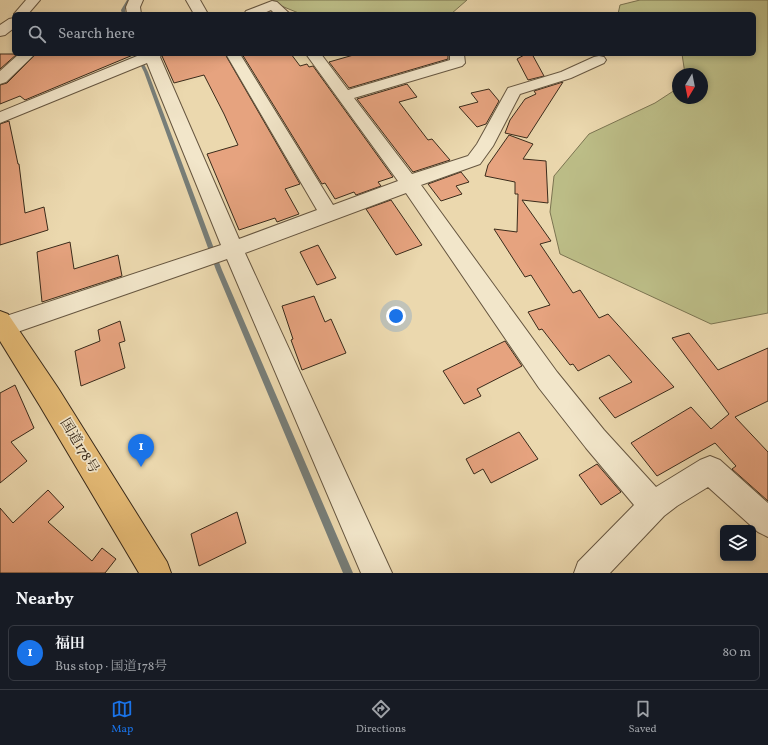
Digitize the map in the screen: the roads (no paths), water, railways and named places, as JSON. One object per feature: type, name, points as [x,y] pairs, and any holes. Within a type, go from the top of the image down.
[{"type":"highway","name":"国道178号","points":[[2,324],[49,397],[156,573]]},
{"type":"street","points":[[23,12],[33,0]]},
{"type":"street","points":[[134,12],[133,7],[136,0]]},
{"type":"street","points":[[192,0],[199,12]]},
{"type":"street","points":[[262,12],[279,9]]},
{"type":"street","points":[[0,32],[12,23]]},
{"type":"street","points":[[0,38],[12,40]]},
{"type":"street","points":[[0,79],[26,56]]},
{"type":"street","points":[[0,118],[127,59],[142,56]]},
{"type":"street","points":[[153,56],[234,249],[377,573]]},
{"type":"street","points":[[234,56],[329,214]]},
{"type":"street","points":[[314,56],[409,183],[548,380],[595,438],[654,506]]},
{"type":"street","points":[[343,96],[457,64],[457,56]]},
{"type":"street","points":[[2,324],[234,249],[474,160],[484,146],[514,91],[566,75],[600,60]]},
{"type":"street","points":[[589,573],[654,506],[667,496],[710,470],[768,522]]},
{"type":"waterway","points":[[124,12],[123,10],[129,0]]},
{"type":"waterway","points":[[138,56],[146,72],[219,270],[348,573]]},
{"type":"place","name":"福田","points":[[141,467]]}]
